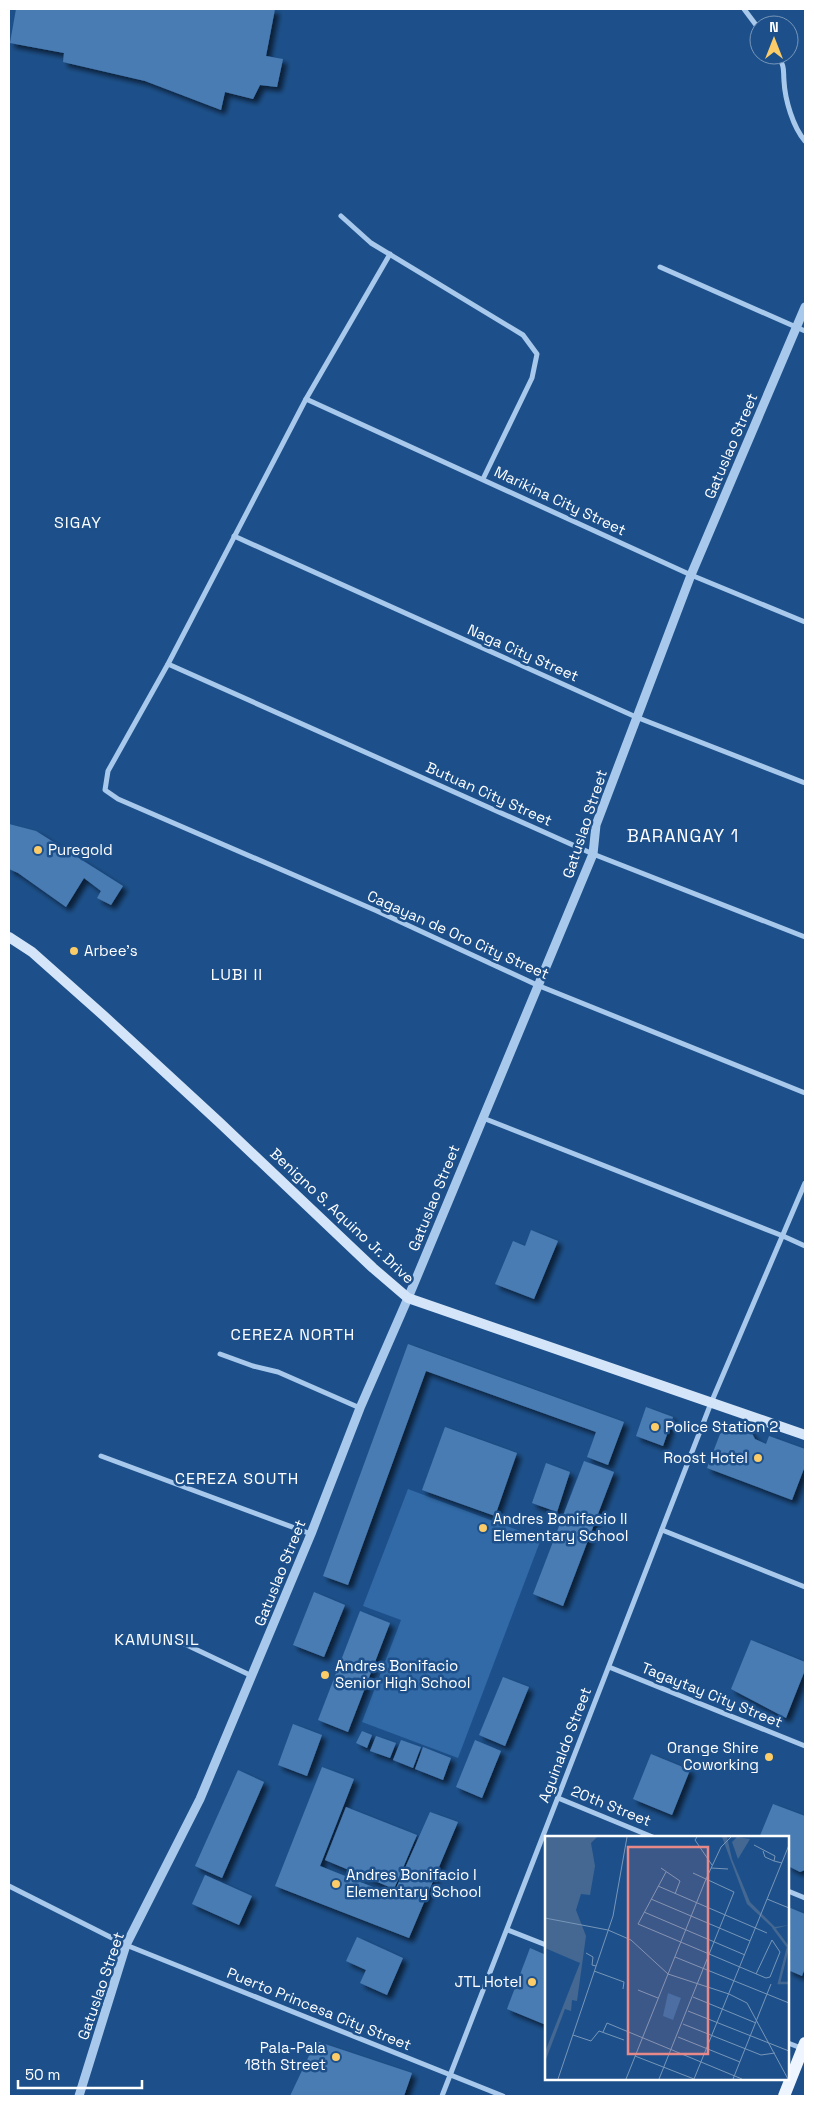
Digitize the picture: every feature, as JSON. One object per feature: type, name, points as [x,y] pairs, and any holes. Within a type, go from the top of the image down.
[{"type":"main road","name":"Benigno S. Aquino Jr. Drive","points":[[9,937],[32,952],[104,1016],[373,1268],[408,1298],[805,1435]]},
{"type":"main road","points":[[784,2096],[804,2047]]},
{"type":"street","points":[[783,65],[785,69],[784,81],[795,123],[805,141]]},
{"type":"street","points":[[340,216],[360,235],[523,336],[537,354],[532,378],[483,479]]},
{"type":"street","points":[[168,664],[306,399],[390,254]]},
{"type":"street","points":[[660,267],[805,331]]},
{"type":"street","name":"Gatuslao Street","points":[[79,2096],[126,1945],[200,1799],[311,1534],[360,1408],[408,1298],[593,854],[596,825],[691,575],[805,307]]},
{"type":"street","name":"Marikina City Street","points":[[306,399],[691,575],[805,622]]},
{"type":"street","name":"Naga City Street","points":[[234,536],[636,718],[805,783]]},
{"type":"street","name":"Cagayan de Oro City Street","points":[[168,664],[108,771],[105,790],[118,799],[377,911],[537,985],[805,1093]]},
{"type":"street","name":"Butuan City Street","points":[[168,664],[593,854],[805,936]]},
{"type":"street","points":[[482,1118],[805,1246]]},
{"type":"street","name":"Aguinaldo Street","points":[[442,2096],[452,2076],[711,1403],[805,1183]]},
{"type":"street","points":[[220,1354],[253,1366],[278,1372],[360,1408]]},
{"type":"street","points":[[101,1456],[311,1534]]},
{"type":"street","points":[[662,1530],[805,1586]]},
{"type":"street","points":[[172,1638],[252,1676]]},
{"type":"street","name":"Tagaytay City Street","points":[[609,1667],[805,1746]]},
{"type":"street","name":"20th Street","points":[[558,1798],[650,1836]]},
{"type":"street","name":"Puerto Princesa City Street","points":[[9,1886],[126,1945],[503,2096]]},
{"type":"street","points":[[789,1891],[805,1898]]},
{"type":"street","points":[[508,1930],[545,1945]]},
{"type":"street","points":[[789,2043],[804,2047]]},
{"type":"shaded area","points":[[408,1489],[541,1539],[458,1758],[362,1722],[401,1620],[363,1606]]},
{"type":"building","points":[[16,9],[275,9],[266,56],[283,59],[277,87],[260,85],[253,99],[225,92],[221,110],[145,81],[63,62],[64,53],[10,43]]},
{"type":"building","name":"Puregold","points":[[9,824],[36,831],[123,886],[111,905],[97,898],[101,891],[84,878],[66,907],[18,873],[9,869]]},
{"type":"building","points":[[531,1230],[558,1241],[534,1299],[495,1284],[513,1241],[525,1246]]},
{"type":"building","points":[[408,1344],[624,1422],[608,1465],[587,1457],[596,1432],[426,1371],[348,1585],[323,1576]]},
{"type":"building","name":"Police Station 2","points":[[646,1407],[673,1417],[663,1446],[636,1436]]},
{"type":"building","name":"Roost Hotel","points":[[737,1424],[750,1430],[755,1439],[766,1444],[769,1436],[805,1449],[805,1466],[792,1500],[707,1468],[720,1434]]},
{"type":"building","points":[[445,1427],[517,1453],[495,1516],[422,1490]]},
{"type":"building","points":[[584,1461],[614,1472],[563,1606],[533,1594]]},
{"type":"building","points":[[546,1463],[570,1472],[557,1512],[532,1503]]},
{"type":"building","points":[[314,1592],[345,1605],[324,1657],[293,1645]]},
{"type":"building","points":[[360,1611],[390,1623],[348,1732],[318,1720]]},
{"type":"building","points":[[751,1640],[805,1662],[805,1670],[786,1718],[731,1689]]},
{"type":"building","points":[[503,1677],[529,1687],[505,1746],[479,1735]]},
{"type":"building","points":[[293,1724],[322,1735],[307,1776],[278,1765]]},
{"type":"building","points":[[362,1731],[372,1735],[367,1748],[356,1743]]},
{"type":"building","points":[[376,1736],[396,1743],[390,1758],[370,1751]]},
{"type":"building","points":[[401,1740],[421,1747],[413,1768],[393,1760]]},
{"type":"building","points":[[475,1740],[501,1751],[482,1798],[456,1787]]},
{"type":"building","points":[[423,1747],[451,1758],[443,1780],[415,1769]]},
{"type":"building","points":[[651,1754],[690,1770],[672,1815],[633,1799]]},
{"type":"building","points":[[322,1767],[354,1779],[320,1866],[393,1895],[430,1812],[458,1822],[409,1938],[275,1886]]},
{"type":"building","points":[[238,1770],[264,1782],[222,1878],[195,1866]]},
{"type":"building","points":[[773,1804],[805,1816],[805,1870],[800,1872],[789,1866],[789,1836],[760,1836]]},
{"type":"building","points":[[346,1807],[417,1835],[394,1889],[325,1860]]},
{"type":"building","points":[[205,1875],[252,1896],[239,1925],[192,1904]]},
{"type":"building","points":[[789,1907],[805,1914],[805,1968],[802,1976],[789,1970]]},
{"type":"building","points":[[357,1937],[403,1958],[387,1995],[360,1983],[366,1970],[346,1961]]},
{"type":"building","name":"JTL Hotel","points":[[530,1948],[545,1955],[545,2025],[507,2009]]},
{"type":"building","name":"Pala-Pala 18th Street","points":[[316,2041],[412,2073],[404,2096],[290,2096]]},
{"type":"place","name":"Puregold","points":[[38,850]]},
{"type":"place","name":"Arbee's","points":[[74,951]]},
{"type":"place","name":"Police Station 2","points":[[655,1427]]},
{"type":"place","name":"Roost Hotel","points":[[758,1458]]},
{"type":"place","name":"Andres Bonifacio II Elementary School","points":[[483,1528]]},
{"type":"place","name":"Andres Bonifacio Senior High School","points":[[325,1675]]},
{"type":"place","name":"Orange Shire Coworking","points":[[769,1757]]},
{"type":"place","name":"Andres Bonifacio I Elementary School","points":[[336,1884]]},
{"type":"place","name":"JTL Hotel","points":[[532,1982]]},
{"type":"place","name":"Pala-Pala 18th Street","points":[[336,2057]]},
{"type":"district","name":"SIGAY","points":[[78,522]]},
{"type":"district","name":"BARANGAY 1","points":[[683,836]]},
{"type":"district","name":"LUBI II","points":[[237,974]]},
{"type":"district","name":"CEREZA NORTH","points":[[293,1334]]},
{"type":"district","name":"CEREZA SOUTH","points":[[237,1478]]},
{"type":"district","name":"KAMUNSIL","points":[[157,1639]]}]
